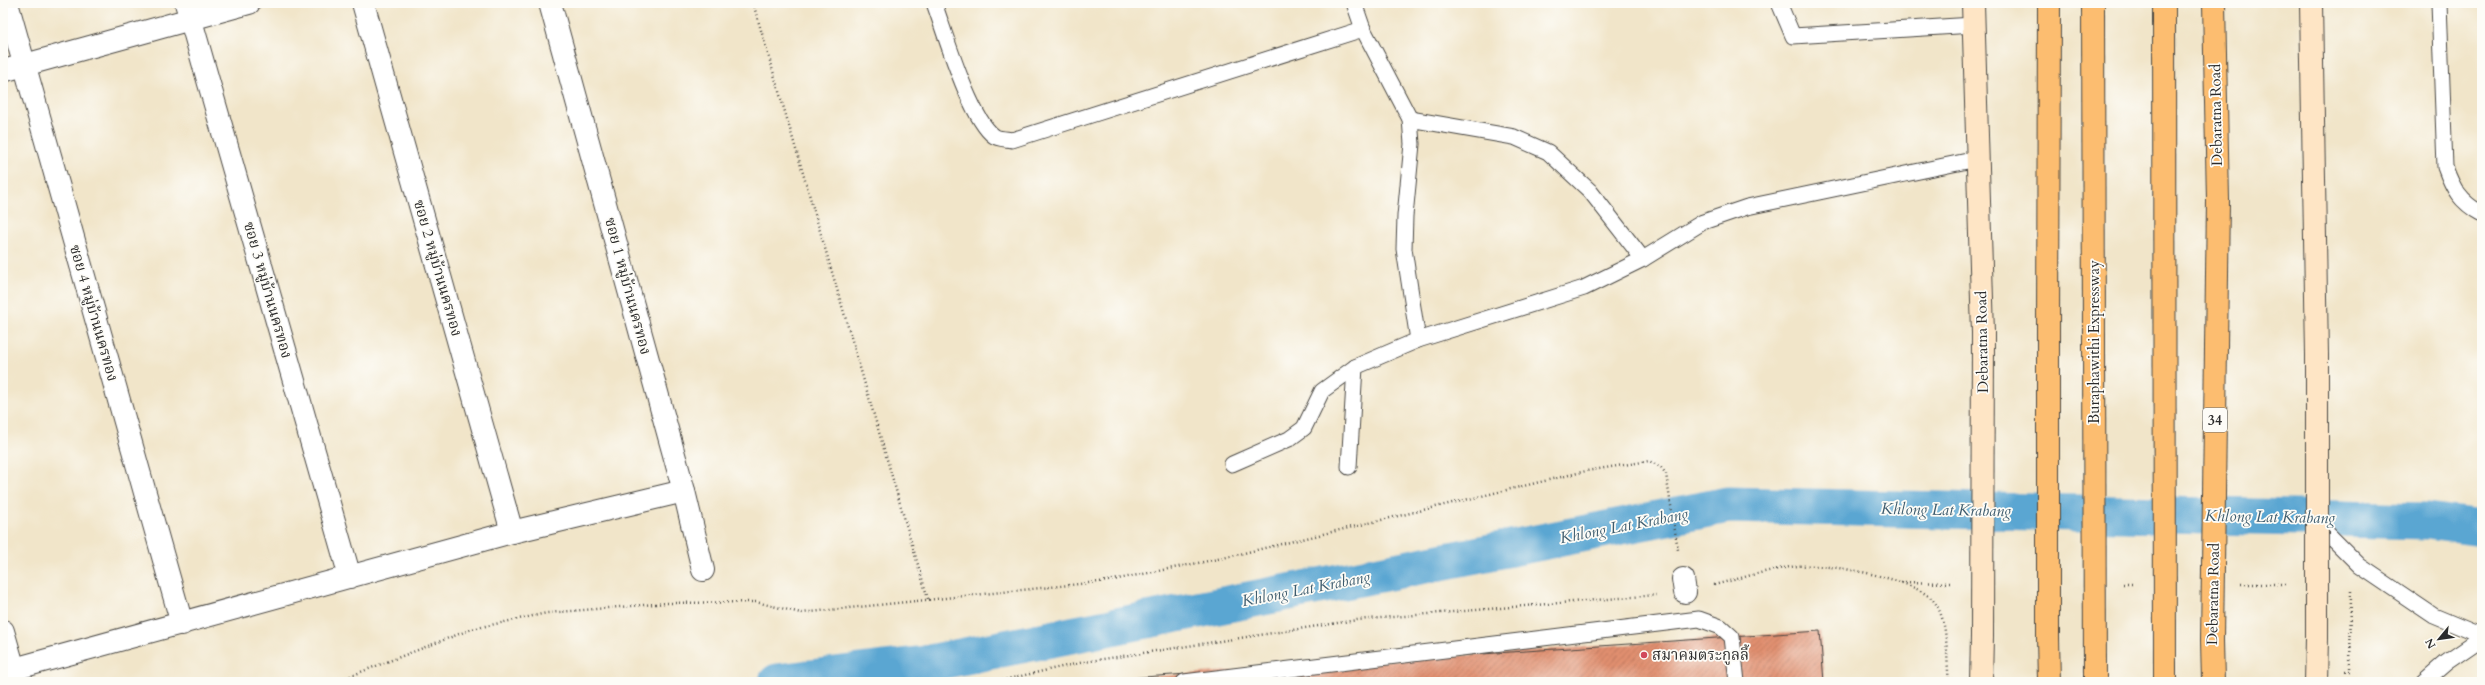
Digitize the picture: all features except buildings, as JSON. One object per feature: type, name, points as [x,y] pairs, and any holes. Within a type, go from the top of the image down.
[{"type":"highway","points":[[2049,3],[2049,682]]},
{"type":"highway","name":"Buraphawithi Expressway","points":[[2093,3],[2095,682]]},
{"type":"highway","points":[[2164,3],[2165,682]]},
{"type":"highway","name":"Debaratna Road","points":[[2213,682],[2212,640],[2218,201],[2214,3]]},
{"type":"main road","name":"Debaratna Road","points":[[1973,3],[1983,333],[1981,682]]},
{"type":"main road","points":[[2311,3],[2317,355],[2316,682]]},
{"type":"street","name":"ซอย 4 หมู่บ้านนครทอง","points":[[7,3],[182,624]]},
{"type":"street","points":[[3,71],[189,11],[249,3]]},
{"type":"street","name":"ซอย 2 หมู่บ้านนครทอง","points":[[363,3],[512,532]]},
{"type":"street","name":"ซอย 1 หมู่บ้านนครทอง","points":[[550,3],[684,491],[703,570]]},
{"type":"street","name":"ซอย 3 หมู่บ้านนครทอง","points":[[189,11],[350,577]]},
{"type":"street","points":[[3,631],[8,671],[512,532],[684,491]]},
{"type":"lane","points":[[934,3],[970,99],[983,124],[995,137],[1012,140],[1364,29]]},
{"type":"lane","points":[[1354,3],[1364,29],[1410,119],[1412,144],[1405,216],[1404,249],[1418,340]]},
{"type":"lane","points":[[1779,3],[1793,36],[1974,25]]},
{"type":"lane","points":[[2439,3],[2444,167],[2454,190],[2472,208],[2482,214]]},
{"type":"lane","points":[[1410,119],[1514,137],[1548,152],[1590,191],[1643,259]]},
{"type":"lane","points":[[1232,464],[1289,439],[1304,428],[1322,391],[1332,381],[1355,367],[1418,340],[1584,288],[1643,259],[1703,222],[1747,207],[1977,159]]},
{"type":"lane","points":[[1349,467],[1355,367]]},
{"type":"lane","points":[[2317,523],[2360,566],[2434,616],[2482,637]]},
{"type":"lane","points":[[1184,682],[1699,619],[1721,628],[1732,637],[1737,682]]},
{"type":"lane","points":[[2424,682],[2447,662],[2482,637]]},
{"type":"path","points":[[753,3],[928,599]]},
{"type":"path","points":[[335,682],[472,629],[547,613],[667,602],[756,602],[801,613],[1108,581],[1231,556],[1586,471],[1649,461],[1661,467],[1666,474],[1684,585]]},
{"type":"waterway","name":"Khlong Lat Krabang","points":[[777,682],[925,664],[1728,505],[2427,521],[2482,528]]},
{"type":"place","name":"สมาคมตระกูลลี้","points":[[1644,655]]}]
